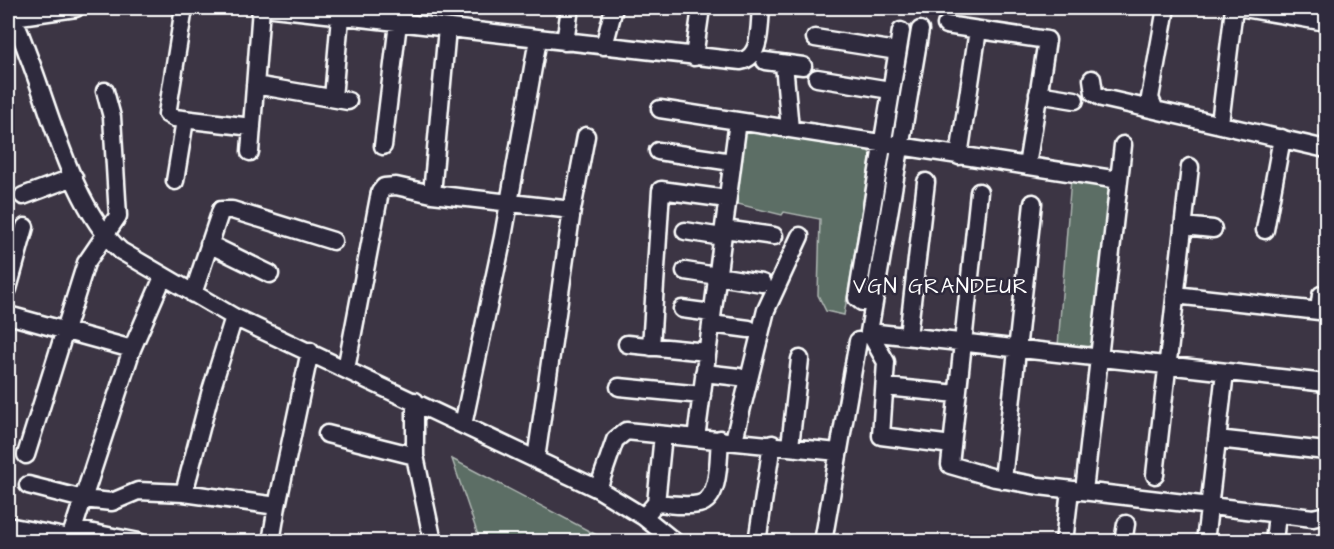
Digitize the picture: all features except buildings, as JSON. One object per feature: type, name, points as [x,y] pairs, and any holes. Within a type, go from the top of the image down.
[{"type":"street","points":[[76,8],[10,11],[87,210],[106,237],[121,251],[163,278],[234,317],[598,489],[644,517],[675,542]]},
{"type":"street","points":[[184,8],[166,111],[170,117],[185,120],[252,127]]},
{"type":"street","points":[[250,152],[261,8]]},
{"type":"street","points":[[273,8],[311,10],[340,17],[741,61],[751,57],[756,49],[761,8]]},
{"type":"street","points":[[565,42],[570,8]]},
{"type":"street","points":[[603,46],[614,8]]},
{"type":"street","points":[[694,57],[701,8]]},
{"type":"street","points":[[1155,110],[1150,98],[1166,8]]},
{"type":"street","points":[[1220,123],[1234,8]]},
{"type":"street","points":[[1244,8],[1326,22]]},
{"type":"street","points":[[255,85],[341,100],[340,17]]},
{"type":"street","points":[[383,146],[398,23]]},
{"type":"street","points":[[946,25],[1047,40],[1028,166]]},
{"type":"street","points":[[432,194],[447,28]]},
{"type":"street","points":[[823,542],[838,452],[875,292],[920,30]]},
{"type":"street","points":[[959,156],[978,30]]},
{"type":"street","points":[[875,292],[870,302],[862,302],[857,298],[901,31]]},
{"type":"street","points":[[815,38],[897,51]]},
{"type":"street","points":[[463,425],[484,334],[538,39]]},
{"type":"street","points":[[765,61],[803,66]]},
{"type":"street","points":[[784,64],[790,129]]},
{"type":"street","points":[[817,78],[890,90]]},
{"type":"street","points":[[1092,79],[1094,93],[1102,98],[1220,123],[1326,149]]},
{"type":"street","points":[[26,455],[86,263],[106,237],[118,216],[112,117],[105,91]]},
{"type":"street","points":[[1038,94],[1075,100]]},
{"type":"street","points":[[660,109],[1119,180]]},
{"type":"street","points":[[175,181],[185,120]]},
{"type":"street","points":[[696,438],[738,121]]},
{"type":"street","points":[[536,459],[572,210],[586,136]]},
{"type":"street","points":[[1265,230],[1282,138]]},
{"type":"street","points":[[1064,542],[1077,491],[1099,358],[1123,145]]},
{"type":"street","points":[[658,151],[732,162]]},
{"type":"street","points":[[1155,475],[1190,167]]},
{"type":"street","points":[[23,196],[74,177]]},
{"type":"street","points":[[908,336],[926,182]]},
{"type":"street","points":[[346,369],[380,192],[389,185],[432,194],[572,210]]},
{"type":"street","points":[[651,347],[661,190],[728,199]]},
{"type":"street","points":[[979,192],[950,465],[1003,480],[1077,491],[1313,518],[1326,515]]},
{"type":"street","points":[[1003,480],[1033,203]]},
{"type":"street","points":[[193,294],[218,214],[227,209],[333,241]]},
{"type":"street","points":[[1183,226],[1213,229]]},
{"type":"street","points":[[8,289],[25,227]]},
{"type":"street","points":[[685,231],[774,236]]},
{"type":"street","points":[[656,503],[702,504],[714,489],[766,310],[800,236]]},
{"type":"street","points":[[209,244],[270,274]]},
{"type":"street","points":[[685,271],[762,283]]},
{"type":"street","points":[[71,536],[132,349],[163,278]]},
{"type":"street","points":[[1175,296],[1319,311],[1320,295]]},
{"type":"street","points":[[682,309],[749,329]]},
{"type":"street","points":[[8,315],[132,349]]},
{"type":"street","points":[[184,493],[234,317]]},
{"type":"street","points":[[863,336],[908,336],[1326,383]]},
{"type":"street","points":[[863,336],[886,362],[886,387],[880,436],[952,445]]},
{"type":"street","points":[[627,345],[707,352]]},
{"type":"street","points":[[271,542],[310,351]]},
{"type":"street","points":[[790,446],[800,359]]},
{"type":"street","points":[[1205,542],[1225,372]]},
{"type":"street","points":[[704,373],[739,377]]},
{"type":"street","points":[[619,387],[702,395]]},
{"type":"street","points":[[886,387],[957,394]]},
{"type":"street","points":[[415,401],[415,456],[433,542]]},
{"type":"street","points":[[598,489],[619,434],[626,431],[838,452]]},
{"type":"street","points":[[327,434],[415,456]]},
{"type":"street","points":[[644,517],[656,503],[663,435]]},
{"type":"street","points":[[1217,439],[1326,450]]},
{"type":"street","points":[[757,542],[772,444]]},
{"type":"street","points":[[28,485],[83,498],[112,502],[132,491],[184,493],[277,506]]},
{"type":"street","points":[[1274,542],[1277,514]]},
{"type":"street","points":[[1123,542],[1126,524]]},
{"type":"street","points":[[8,526],[71,536],[139,542]]},
{"type":"green space","points":[[748,131],[868,150],[871,155],[844,315],[826,311],[818,295],[820,219],[784,212],[782,215],[734,203],[743,135]]},
{"type":"green space","points":[[1071,178],[1107,184],[1111,191],[1095,341],[1085,349],[1058,346]]},
{"type":"green space","points":[[452,459],[608,541],[480,541]]},
{"type":"district","name":"VGN GRANDEUR","points":[[941,286]]}]
